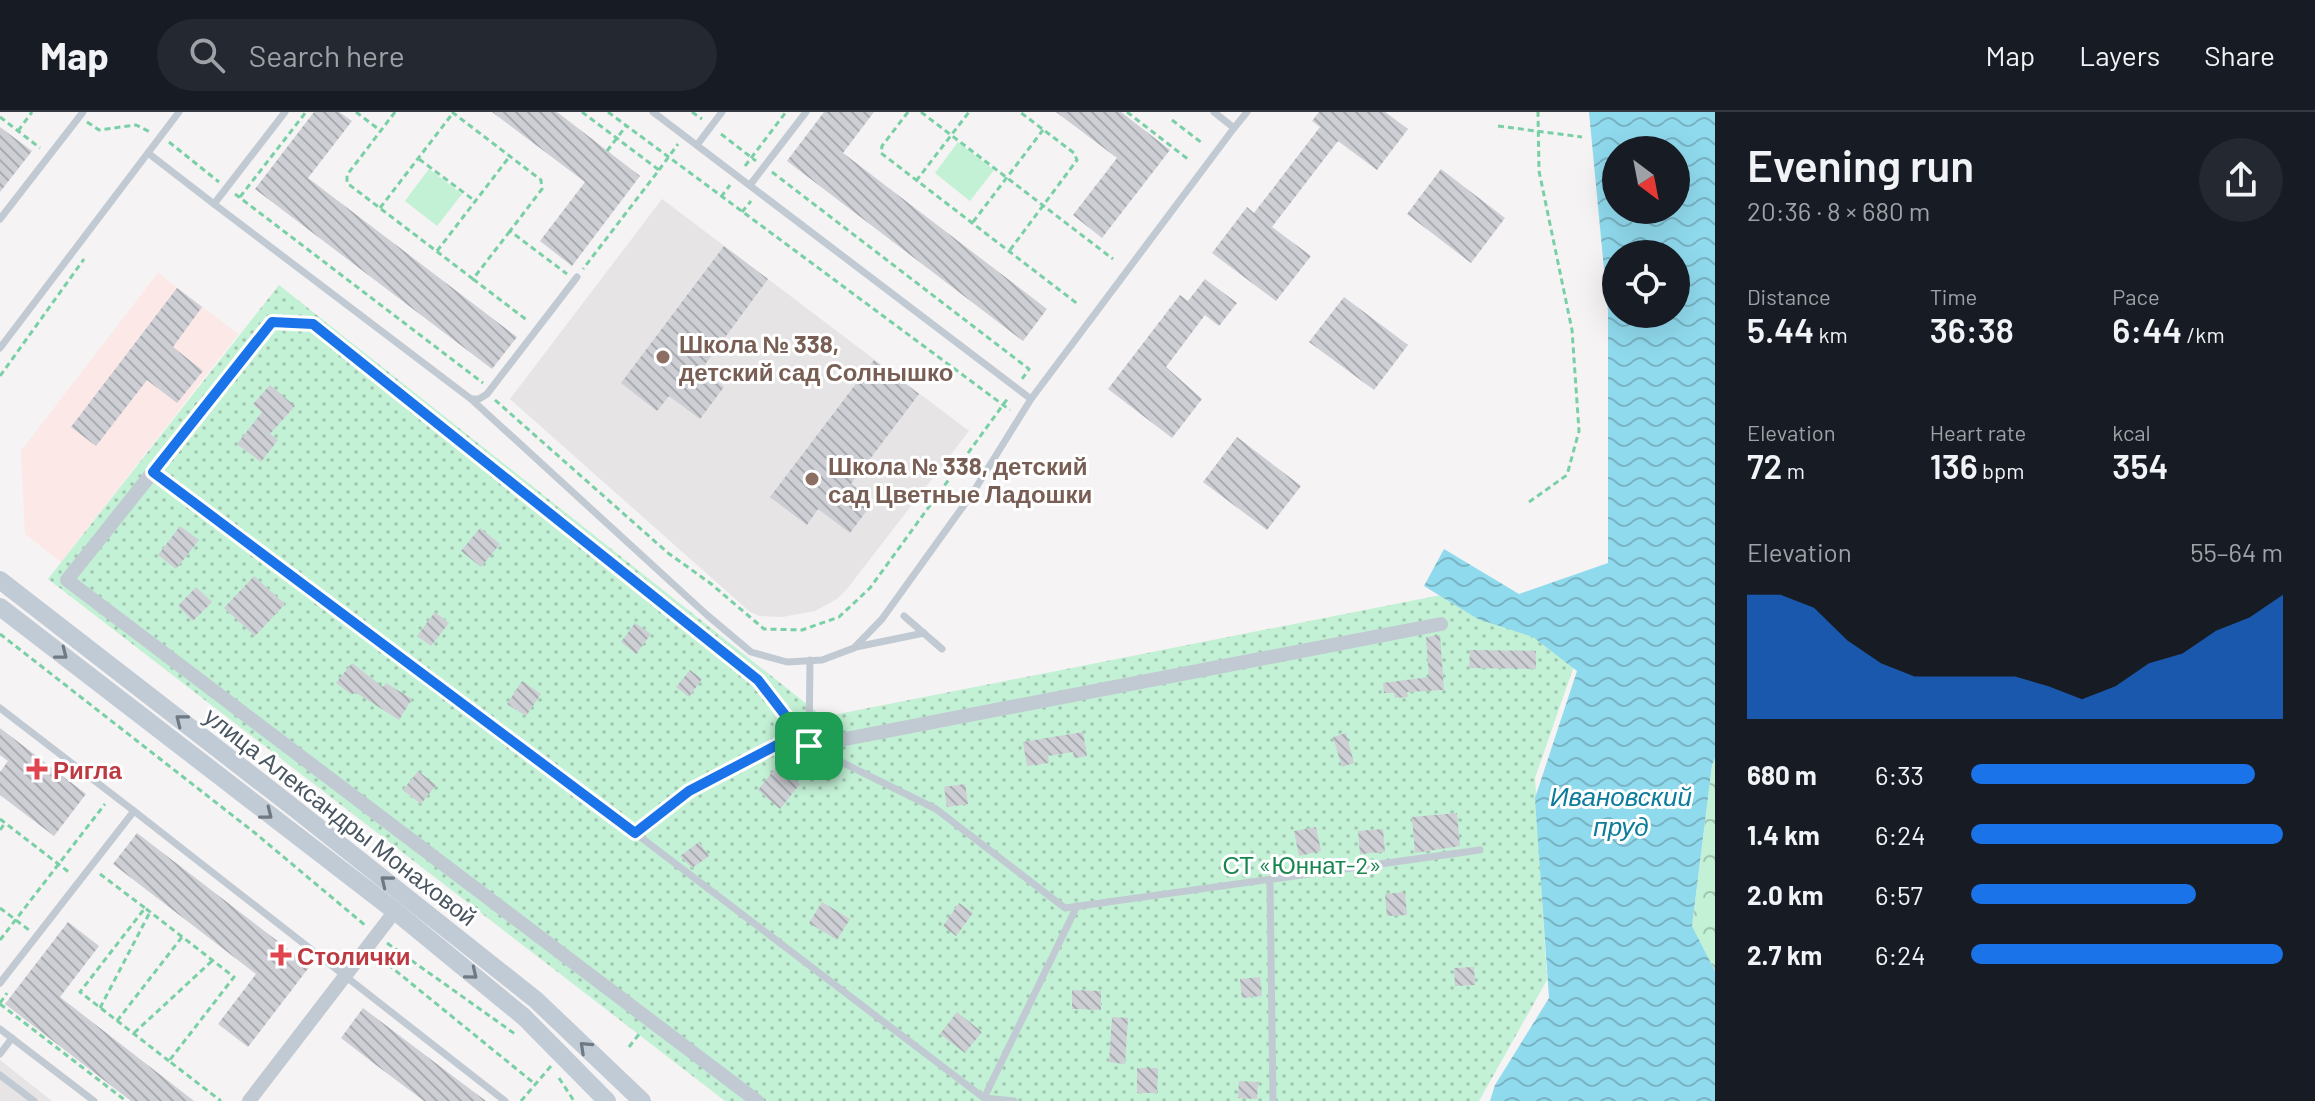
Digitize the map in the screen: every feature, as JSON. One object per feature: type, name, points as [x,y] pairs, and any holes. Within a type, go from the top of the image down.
[{"type":"main road","name":"улица Александры Монаховой","points":[[0,580],[536,1000],[642,1101]]},
{"type":"main road","name":"улица Александры Монаховой","points":[[0,607],[395,911],[524,1017],[607,1101]]},
{"type":"street","points":[[757,1101],[67,580],[272,322],[313,324],[758,680],[809,746],[1441,624]]},
{"type":"street","points":[[249,1101],[395,911]]},
{"type":"lane","points":[[0,219],[83,112]]},
{"type":"lane","points":[[0,348],[179,112]]},
{"type":"lane","points":[[214,204],[285,112]]},
{"type":"lane","points":[[653,112],[1031,399]]},
{"type":"lane","points":[[697,145],[722,112]]},
{"type":"lane","points":[[750,185],[806,112]]},
{"type":"lane","points":[[1214,112],[1234,128]]},
{"type":"lane","points":[[854,648],[882,619],[972,494],[1031,399],[1247,112]]},
{"type":"lane","points":[[148,153],[471,399],[751,652],[787,662],[822,660],[854,648],[924,633]]},
{"type":"lane","points":[[471,399],[487,394],[571,275]]},
{"type":"lane","points":[[153,472],[984,1098],[1014,1101]]},
{"type":"lane","points":[[904,616],[942,649]]},
{"type":"lane","points":[[809,746],[810,660]]},
{"type":"lane","points":[[0,708],[505,1101]]},
{"type":"lane","points":[[635,833],[689,791],[777,745],[809,746],[936,809],[1065,908],[1480,850]]},
{"type":"lane","points":[[0,983],[134,811]]},
{"type":"lane","points":[[1270,881],[1273,1101]]},
{"type":"lane","points":[[984,1098],[1077,906]]},
{"type":"lane","points":[[0,1029],[94,1101]]},
{"type":"lane","points":[[0,1054],[12,1038]]},
{"type":"lane","points":[[0,1075],[34,1101]]},
{"type":"path","points":[[18,131],[32,112]]},
{"type":"path","points":[[240,197],[306,112]]},
{"type":"path","points":[[356,112],[381,131]]},
{"type":"path","points":[[395,112],[345,178],[347,183],[529,321]]},
{"type":"path","points":[[510,231],[571,275],[659,170],[582,112]]},
{"type":"path","points":[[608,112],[1014,413]]},
{"type":"path","points":[[692,112],[699,117]]},
{"type":"path","points":[[721,197],[786,112]]},
{"type":"path","points":[[908,112],[880,149],[885,157],[1079,305]]},
{"type":"path","points":[[921,112],[1113,259]]},
{"type":"path","points":[[916,181],[969,112]]},
{"type":"path","points":[[1009,252],[1077,160],[1074,153],[1020,112]]},
{"type":"path","points":[[1127,112],[1189,160]]},
{"type":"path","points":[[1529,502],[1567,475],[1579,431],[1572,330],[1539,171],[1538,112]]},
{"type":"path","points":[[380,208],[453,113],[510,156],[541,180],[543,186],[473,279]]},
{"type":"path","points":[[0,117],[40,148]]},
{"type":"path","points":[[1172,120],[1202,143]]},
{"type":"path","points":[[99,130],[136,125],[160,137],[486,385]]},
{"type":"path","points":[[607,151],[626,126]]},
{"type":"path","points":[[1498,126],[1582,137]]},
{"type":"path","points":[[972,223],[1043,130]]},
{"type":"path","points":[[720,133],[752,157]]},
{"type":"path","points":[[437,251],[510,156]]},
{"type":"path","points":[[419,159],[475,201]]},
{"type":"path","points":[[772,173],[1029,369]]},
{"type":"path","points":[[495,399],[668,553],[710,583],[764,629],[802,630],[839,617],[870,588],[1015,388]]},
{"type":"path","points":[[0,634],[255,833],[376,935],[517,1036]]},
{"type":"path","points":[[0,940],[112,794]]},
{"type":"path","points":[[0,819],[80,881]]},
{"type":"path","points":[[0,830],[5,823]]},
{"type":"path","points":[[104,876],[234,977],[169,1061]]},
{"type":"path","points":[[0,908],[36,936]]},
{"type":"path","points":[[145,908],[80,992],[221,1101]]},
{"type":"path","points":[[100,1008],[150,912]]},
{"type":"path","points":[[117,1021],[182,937]]},
{"type":"path","points":[[379,957],[535,1084]]},
{"type":"path","points":[[134,1033],[213,960]]},
{"type":"path","points":[[0,1004],[126,1101]]},
{"type":"path","points":[[629,1047],[649,1019]]},
{"type":"path","points":[[521,1101],[551,1066],[574,1101]]},
{"type":"shaded area","points":[[662,199],[969,431],[847,589],[837,599],[815,611],[782,617],[760,616],[750,612],[510,399]]},
{"type":"shaded area","points":[[158,273],[238,334],[61,562],[25,534],[21,451]]},
{"type":"shaded area","points":[[0,1060],[52,1101],[0,1101]]},
{"type":"green space","points":[[958,142],[994,170],[970,201],[935,173]]},
{"type":"green space","points":[[429,169],[462,194],[437,226],[405,201]]},
{"type":"green space","name":"СТ «Юннат-2»","points":[[279,285],[823,717],[1446,594],[1542,638],[1575,663],[1535,778],[1547,980],[1479,1101],[725,1101],[48,579]]},
{"type":"green space","points":[[1715,758],[1715,971],[1692,926]]},
{"type":"water","name":"Ивановский пруд","points":[[1589,112],[1715,112],[1715,758],[1692,926],[1715,971],[1715,1101],[1490,1101],[1495,1085],[1549,998],[1535,798],[1577,671],[1533,637],[1478,619],[1424,586],[1444,549],[1519,594],[1608,563],[1608,328],[1690,328],[1690,240],[1602,240],[1602,248]]},
{"type":"building","points":[[314,112],[339,112],[352,121],[308,178],[517,337],[492,369],[255,189]]},
{"type":"building","points":[[492,112],[557,112],[640,176],[572,266],[540,241],[585,182]]},
{"type":"building","points":[[824,112],[874,112],[843,153],[1047,309],[1023,341],[787,161]]},
{"type":"building","points":[[1056,112],[1121,112],[1170,150],[1102,238],[1073,215],[1117,158]]},
{"type":"building","points":[[1319,112],[1385,112],[1408,129],[1377,170],[1338,141],[1272,227],[1311,256],[1276,301],[1212,253],[1247,207],[1254,213],[1320,127],[1312,121]]},
{"type":"building","points":[[0,127],[32,151],[0,192]]},
{"type":"building","points":[[1441,169],[1505,218],[1471,263],[1407,214]]},
{"type":"building","points":[[724,246],[768,279],[701,370],[724,387],[700,419],[669,396],[657,411],[621,383]]},
{"type":"building","points":[[1205,279],[1237,303],[1219,326],[1205,315],[1166,367],[1202,399],[1172,438],[1108,389],[1180,295],[1188,301]]},
{"type":"building","points":[[177,288],[202,307],[173,347],[203,371],[177,403],[147,380],[96,446],[71,427]]},
{"type":"building","points":[[1344,297],[1408,345],[1374,390],[1309,342]]},
{"type":"building","points":[[874,360],[919,394],[851,484],[874,501],[850,533],[818,509],[807,525],[770,497]]},
{"type":"building","points":[[270,385],[295,406],[270,434],[278,440],[261,462],[237,444],[262,412],[253,404]]},
{"type":"building","points":[[1237,437],[1301,486],[1267,530],[1203,482]]},
{"type":"building","points":[[180,526],[199,540],[176,569],[158,555]]},
{"type":"building","points":[[480,528],[500,544],[481,567],[461,551]]},
{"type":"building","points":[[254,576],[285,604],[255,636],[224,608]]},
{"type":"building","points":[[196,587],[212,602],[193,621],[178,606]]},
{"type":"building","points":[[435,612],[449,623],[431,646],[417,636]]},
{"type":"building","points":[[635,623],[651,634],[636,654],[621,642]]},
{"type":"building","points":[[1440,635],[1444,690],[1407,692],[1408,697],[1395,698],[1394,693],[1384,693],[1383,683],[1429,677],[1426,637]]},
{"type":"building","points":[[1470,650],[1536,651],[1536,669],[1469,668]]},
{"type":"building","points":[[352,663],[383,687],[386,683],[412,699],[399,720],[336,683]]},
{"type":"building","points":[[690,670],[702,679],[689,697],[676,687]]},
{"type":"building","points":[[522,681],[541,694],[526,716],[507,704]]},
{"type":"building","points":[[0,728],[86,794],[54,836],[0,795],[0,772],[8,761],[0,755]]},
{"type":"building","points":[[1083,732],[1087,756],[1074,758],[1073,752],[1048,756],[1049,763],[1027,766],[1023,742]]},
{"type":"building","points":[[1346,733],[1354,763],[1342,767],[1333,737]]},
{"type":"building","points":[[777,766],[800,784],[780,809],[758,790]]},
{"type":"building","points":[[418,771],[436,785],[421,804],[403,790]]},
{"type":"building","points":[[965,784],[968,804],[947,807],[944,787]]},
{"type":"building","points":[[1457,813],[1460,846],[1415,853],[1412,817]]},
{"type":"building","points":[[1316,827],[1321,851],[1299,856],[1294,831]]},
{"type":"building","points":[[1383,829],[1385,852],[1360,854],[1358,831]]},
{"type":"building","points":[[137,833],[310,966],[248,1047],[218,1024],[256,974],[113,864]]},
{"type":"building","points":[[699,842],[709,856],[692,868],[680,856]]},
{"type":"building","points":[[1405,892],[1407,915],[1387,916],[1385,894]]},
{"type":"building","points":[[822,902],[850,919],[837,940],[809,923]]},
{"type":"building","points":[[959,903],[973,913],[956,936],[943,926]]},
{"type":"building","points":[[68,922],[99,946],[60,997],[194,1101],[131,1101],[5,1004]]},
{"type":"building","points":[[1474,967],[1475,985],[1455,986],[1454,968]]},
{"type":"building","points":[[1260,977],[1262,996],[1242,998],[1240,979]]},
{"type":"building","points":[[1072,990],[1101,991],[1101,1010],[1072,1009]]},
{"type":"building","points":[[363,1008],[486,1101],[424,1101],[376,1065],[341,1038]]},
{"type":"building","points":[[957,1012],[982,1032],[965,1053],[940,1034]]},
{"type":"building","points":[[1112,1017],[1128,1018],[1125,1064],[1109,1062]]},
{"type":"building","points":[[1137,1068],[1158,1068],[1157,1093],[1137,1093]]},
{"type":"building","points":[[1239,1081],[1258,1082],[1257,1099],[1238,1098]]},
{"type":"place","name":"Школа № 338, детский сад Солнышко","points":[[663,357]]},
{"type":"place","name":"Школа № 338, детский сад Цветные Ладошки","points":[[812,479]]},
{"type":"place","name":"Ригла","points":[[37,769]]},
{"type":"place","name":"Столички","points":[[281,955]]},
{"type":"route","points":[[272,322],[313,324],[758,680],[809,746],[777,745],[689,791],[635,833],[153,472],[272,322]]}]
